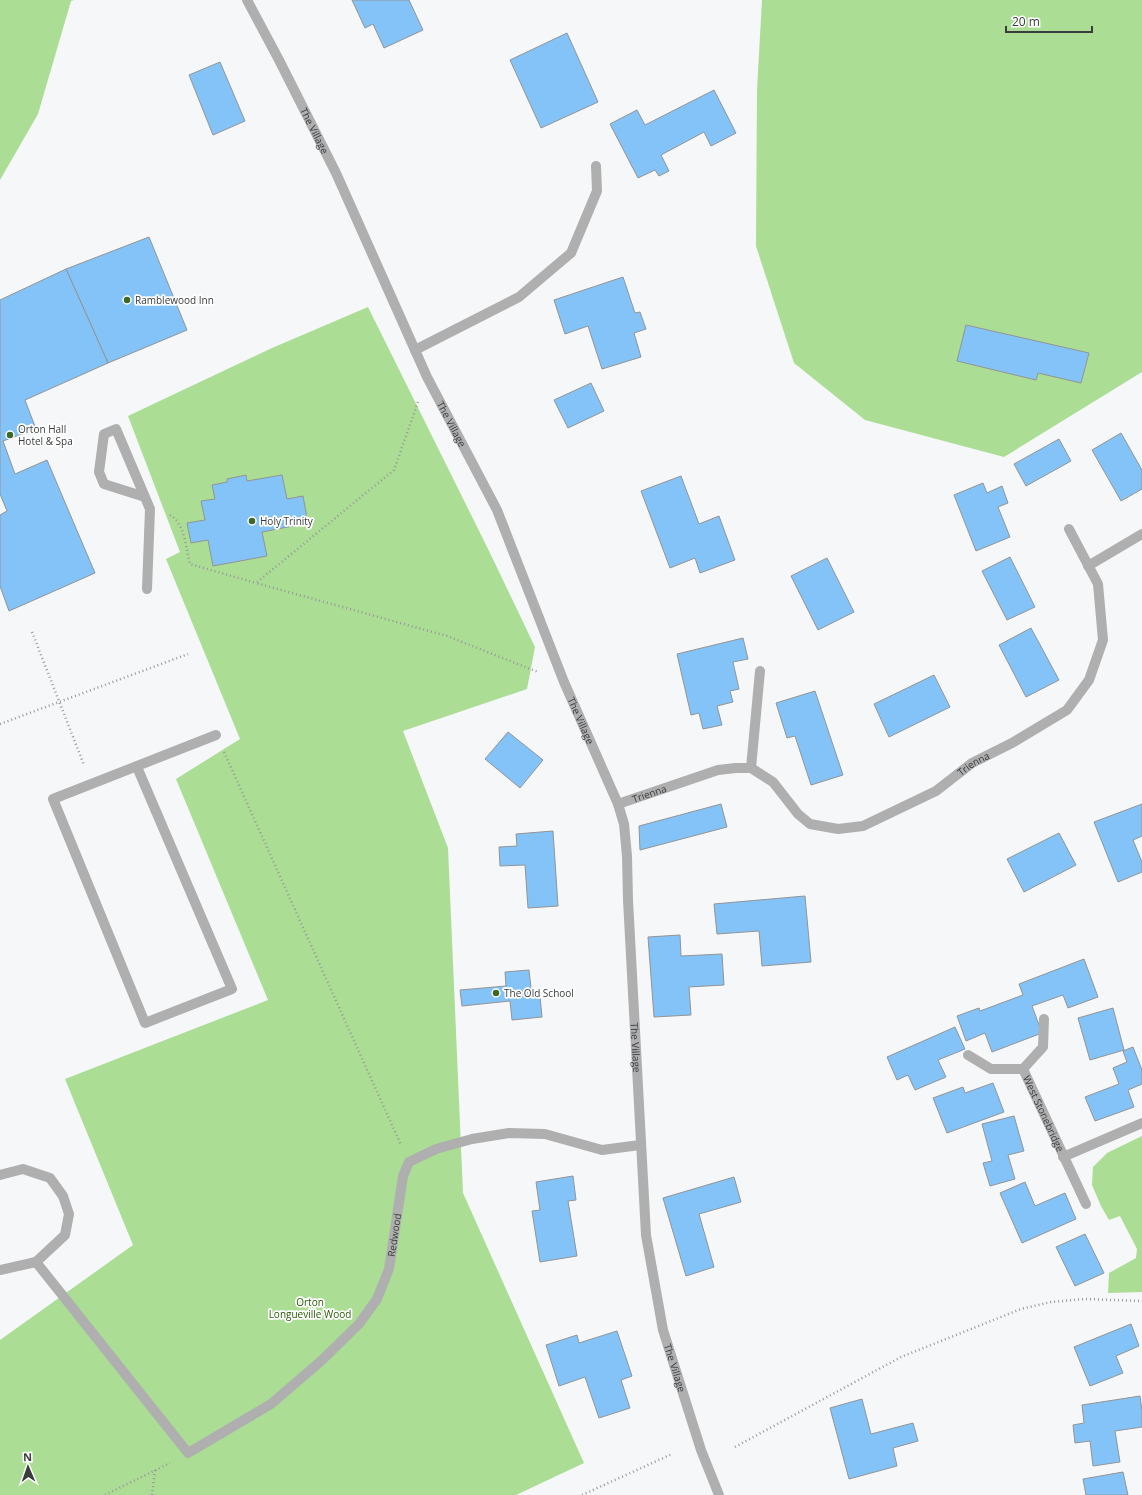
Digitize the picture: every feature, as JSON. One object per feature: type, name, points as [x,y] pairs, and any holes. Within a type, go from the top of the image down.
[{"type":"street","name":"The Village","points":[[247,0],[280,60],[336,173],[427,377],[497,510],[564,682],[618,804],[624,824],[627,856],[640,1145],[646,1236],[663,1330],[701,1450],[719,1495]]},
{"type":"street","points":[[415,350],[519,297],[571,253],[597,191],[596,166]]},
{"type":"street","points":[[145,497],[104,484],[99,472],[104,434],[116,429],[145,497],[150,509],[147,589]]},
{"type":"street","name":"Trienna","points":[[618,804],[718,770],[751,768],[773,782],[798,814],[810,824],[838,829],[863,826],[936,791],[972,763],[1067,710],[1089,680],[1103,640],[1098,584],[1069,529]]},
{"type":"street","points":[[1088,566],[1142,534]]},
{"type":"street","points":[[751,768],[760,671]]},
{"type":"street","points":[[137,767],[232,989],[145,1023],[53,799],[216,736]]},
{"type":"street","name":"West Stonebridge","points":[[968,1055],[992,1069],[1023,1069],[1043,1047],[1044,1020]]},
{"type":"street","name":"West Stonebridge","points":[[1023,1069],[1086,1204]]},
{"type":"street","name":"West Stonebridge","points":[[1063,1157],[1142,1123]]},
{"type":"street","points":[[409,1162],[436,1149],[472,1139],[509,1133],[545,1134],[602,1150],[640,1145]]},
{"type":"street","name":"Redwood","points":[[188,1453],[271,1404],[321,1362],[359,1324],[377,1299],[389,1269],[403,1176],[409,1162]]},
{"type":"street","points":[[0,1175],[23,1169],[50,1178],[63,1196],[69,1214],[64,1235],[36,1262],[0,1270]]},
{"type":"street","points":[[36,1262],[188,1453]]},
{"type":"path","points":[[256,583],[394,470],[427,377]]},
{"type":"path","points":[[150,509],[164,512],[174,517],[182,531],[190,564],[447,636],[564,682]]},
{"type":"path","points":[[32,632],[91,784]]},
{"type":"path","points":[[0,724],[188,654]]},
{"type":"path","points":[[216,736],[409,1162]]},
{"type":"path","points":[[735,1447],[901,1357],[1021,1309],[1051,1302],[1085,1299],[1142,1301]]},
{"type":"path","points":[[105,1495],[188,1453]]},
{"type":"path","points":[[582,1495],[672,1454]]},
{"type":"path","points":[[152,1495],[155,1470]]},
{"type":"green space","points":[[0,0],[74,0],[71,1],[38,114],[0,180]]},
{"type":"green space","points":[[762,0],[1142,0],[1142,372],[1004,457],[865,420],[794,363],[756,246],[757,90]]},
{"type":"green space","name":"Orton Longueville Wood","points":[[368,307],[535,647],[527,689],[403,731],[448,848],[463,1193],[584,1463],[516,1495],[0,1495],[0,1340],[133,1245],[65,1079],[268,1000],[176,779],[240,739],[166,559],[180,552],[128,416],[272,348]]},
{"type":"green space","points":[[1142,1136],[1142,1292],[1108,1293],[1109,1273],[1136,1258],[1137,1249],[1120,1216],[1109,1220],[1101,1206],[1092,1185],[1093,1167],[1107,1153]]},
{"type":"building","points":[[352,0],[409,0],[423,30],[384,48],[373,24],[365,28]]},
{"type":"building","points":[[567,33],[598,102],[541,128],[510,60]]},
{"type":"building","points":[[220,62],[245,121],[213,135],[189,75]]},
{"type":"building","points":[[714,90],[736,133],[711,146],[704,132],[661,155],[669,171],[659,176],[655,170],[638,178],[610,124],[637,110],[645,125]]},
{"type":"building","name":"Ramblewood Inn","points":[[149,237],[187,330],[108,363],[66,269]]},
{"type":"building","name":"Orton Hall Hotel & Spa","points":[[66,269],[108,363],[25,400],[36,429],[3,441],[15,474],[47,460],[95,573],[9,611],[0,586],[0,515],[7,511],[0,494],[0,300]]},
{"type":"building","points":[[623,277],[635,313],[640,312],[646,329],[634,333],[641,357],[602,369],[588,326],[565,334],[554,300]]},
{"type":"building","points":[[966,325],[1089,353],[1081,383],[1038,373],[1036,380],[957,361]]},
{"type":"building","points":[[591,383],[604,411],[568,428],[554,400]]},
{"type":"building","points":[[1121,433],[1142,470],[1142,489],[1121,501],[1092,450]]},
{"type":"building","points":[[1059,439],[1071,461],[1026,486],[1014,464]]},
{"type":"building","name":"Holy Trinity","points":[[246,475],[247,481],[282,475],[287,499],[303,496],[308,523],[262,532],[267,556],[213,566],[208,540],[191,543],[187,523],[205,520],[201,501],[215,499],[212,485],[227,482],[227,479]]},
{"type":"building","points":[[681,476],[699,524],[719,516],[735,560],[700,573],[695,558],[670,568],[641,491]]},
{"type":"building","points":[[983,483],[987,493],[1002,486],[1008,503],[998,507],[1010,537],[976,551],[954,495]]},
{"type":"building","points":[[1010,557],[1035,607],[1007,620],[982,571]]},
{"type":"building","points":[[827,558],[854,612],[818,630],[791,576]]},
{"type":"building","points":[[1031,628],[1059,680],[1026,697],[999,645]]},
{"type":"building","points":[[743,638],[748,659],[733,662],[739,689],[730,691],[733,702],[717,706],[722,725],[703,729],[699,713],[691,715],[677,654]]},
{"type":"building","points":[[934,675],[950,707],[889,737],[874,704]]},
{"type":"building","points":[[815,691],[843,775],[811,785],[795,736],[787,738],[776,703]]},
{"type":"building","points":[[508,732],[543,760],[520,788],[485,759]]},
{"type":"building","points":[[721,804],[727,827],[640,850],[639,826]]},
{"type":"building","points":[[1142,804],[1142,836],[1133,840],[1142,862],[1142,872],[1118,882],[1094,822]]},
{"type":"building","points":[[553,831],[558,906],[528,908],[525,865],[500,866],[499,847],[517,846],[516,834]]},
{"type":"building","points":[[1059,833],[1076,865],[1024,892],[1007,859]]},
{"type":"building","points":[[805,896],[811,962],[762,966],[759,931],[717,934],[714,904]]},
{"type":"building","points":[[680,935],[681,956],[722,954],[724,985],[689,987],[691,1015],[654,1017],[648,937]]},
{"type":"building","points":[[1084,959],[1098,997],[1068,1008],[1063,995],[1032,1006],[1042,1033],[992,1052],[985,1033],[966,1041],[957,1016],[979,1008],[980,1011],[1023,995],[1019,984]]},
{"type":"building","name":"The Old School","points":[[529,970],[532,997],[540,996],[542,1017],[512,1020],[510,1001],[462,1006],[460,990],[506,986],[505,972]]},
{"type":"building","points":[[1113,1008],[1124,1050],[1090,1060],[1078,1018]]},
{"type":"building","points":[[955,1027],[965,1049],[938,1060],[946,1077],[915,1090],[908,1075],[897,1080],[887,1057]]},
{"type":"building","points":[[1133,1047],[1142,1070],[1142,1084],[1128,1090],[1134,1107],[1095,1121],[1085,1097],[1119,1084],[1113,1068],[1127,1062],[1123,1051]]},
{"type":"building","points":[[993,1083],[1004,1112],[947,1133],[933,1098],[963,1087],[965,1093]]},
{"type":"building","points":[[1014,1116],[1024,1151],[1008,1155],[1015,1179],[990,1186],[983,1163],[992,1161],[982,1124]]},
{"type":"building","points":[[573,1176],[576,1200],[568,1201],[577,1256],[540,1262],[532,1211],[540,1210],[536,1182]]},
{"type":"building","points":[[734,1177],[741,1202],[699,1214],[714,1267],[686,1276],[663,1198]]},
{"type":"building","points":[[1025,1182],[1035,1206],[1065,1193],[1076,1219],[1022,1243],[1000,1193]]},
{"type":"building","points":[[1085,1234],[1104,1273],[1075,1286],[1056,1247]]},
{"type":"building","points":[[1131,1324],[1139,1346],[1116,1356],[1123,1373],[1090,1386],[1074,1347]]},
{"type":"building","points":[[617,1331],[632,1376],[621,1380],[630,1408],[599,1418],[585,1377],[559,1386],[546,1345],[577,1335],[579,1343]]},
{"type":"building","points":[[1140,1396],[1142,1427],[1115,1431],[1120,1462],[1093,1466],[1090,1441],[1075,1443],[1073,1425],[1084,1423],[1082,1405]]},
{"type":"building","points":[[862,1399],[871,1434],[913,1423],[918,1441],[893,1448],[897,1466],[849,1479],[830,1408]]},
{"type":"building","points":[[1123,1472],[1128,1495],[1086,1495],[1083,1479]]},
{"type":"place","name":"Ramblewood Inn","points":[[127,300]]},
{"type":"place","name":"Orton Hall Hotel & Spa","points":[[10,435]]},
{"type":"place","name":"Holy Trinity","points":[[252,521]]},
{"type":"place","name":"The Old School","points":[[496,993]]}]
